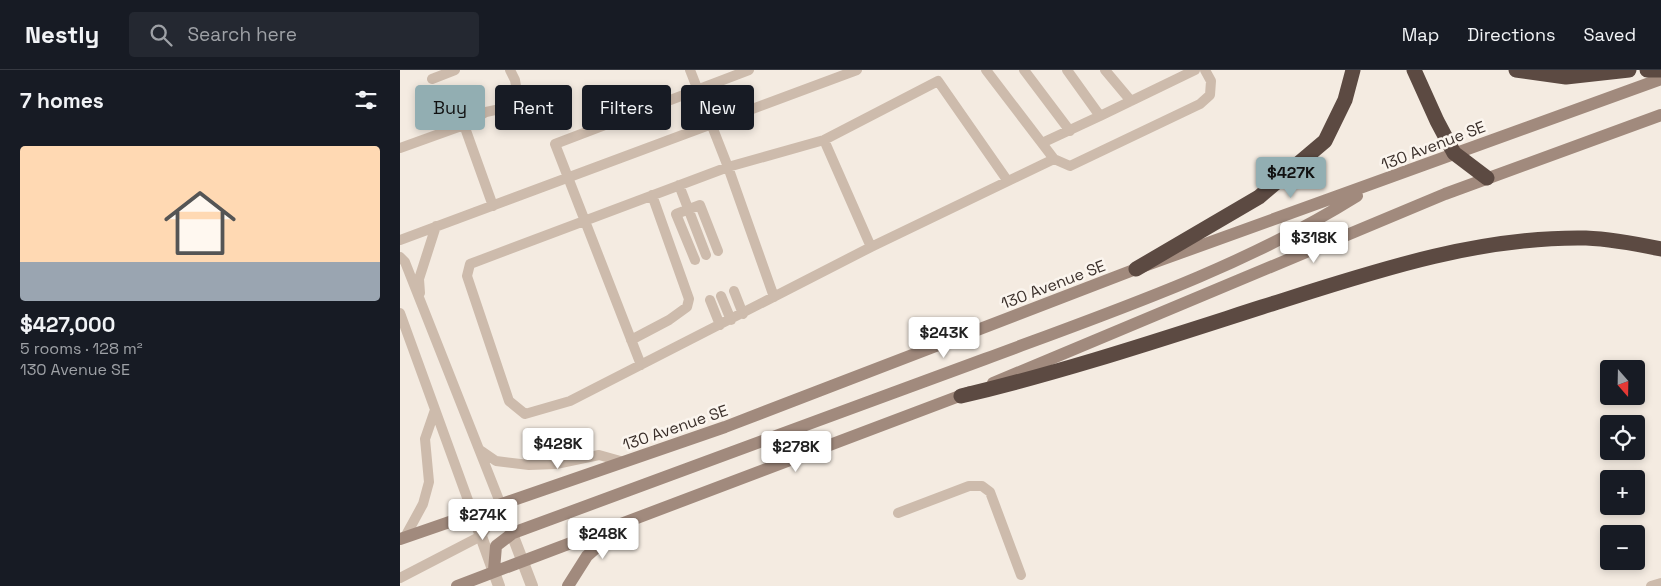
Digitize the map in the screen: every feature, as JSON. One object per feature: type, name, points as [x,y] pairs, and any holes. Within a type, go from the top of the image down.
[{"type":"highway","points":[[1136,269],[1259,197],[1325,141],[1345,100],[1353,70]]},
{"type":"highway","points":[[1414,70],[1436,121],[1454,154],[1488,178]]},
{"type":"highway","points":[[1516,70],[1566,78],[1629,70]]},
{"type":"highway","points":[[1647,70],[1661,70]]},
{"type":"highway","points":[[961,396],[1040,377],[1372,271],[1457,252],[1498,244],[1556,238],[1588,238],[1661,249]]},
{"type":"main road","name":"130 Avenue SE","points":[[403,538],[725,427],[1136,269],[1376,184],[1661,79]]},
{"type":"main road","points":[[457,586],[494,570],[621,525],[961,396],[1488,178],[1661,115]]},
{"type":"main road","points":[[494,570],[496,546],[512,533],[1135,303],[1269,245],[1320,220],[1376,184]]},
{"type":"main road","points":[[568,586],[587,556],[621,525]]},
{"type":"street","points":[[501,505],[532,586]]},
{"type":"street","points":[[472,514],[500,586]]},
{"type":"lane","points":[[432,78],[455,70]]},
{"type":"lane","points":[[485,113],[510,107],[518,98],[515,80],[510,70]]},
{"type":"lane","points":[[690,70],[696,85]]},
{"type":"lane","points":[[711,85],[749,70]]},
{"type":"lane","points":[[754,109],[857,70]]},
{"type":"lane","points":[[986,70],[1054,159],[1070,166],[1200,104],[1210,96],[1211,81],[1205,70]]},
{"type":"lane","points":[[1024,70],[1070,130]]},
{"type":"lane","points":[[1067,70],[1100,116]]},
{"type":"lane","points":[[1105,70],[1131,102]]},
{"type":"lane","points":[[1042,143],[1195,70]]},
{"type":"lane","points":[[1007,180],[938,82],[824,140],[728,167],[470,264],[467,276],[509,402],[525,414],[570,401],[870,247],[1054,159]]},
{"type":"lane","points":[[641,365],[555,144],[681,96]]},
{"type":"lane","points":[[400,148],[450,130]]},
{"type":"lane","points":[[466,130],[493,206]]},
{"type":"lane","points":[[400,240],[698,130]]},
{"type":"lane","points":[[714,130],[774,297]]},
{"type":"lane","points":[[824,140],[870,247]]},
{"type":"lane","points":[[679,185],[706,256]]},
{"type":"lane","points":[[631,340],[669,320],[688,307],[690,299],[652,195]]},
{"type":"lane","points":[[694,260],[676,214],[700,205],[718,251]]},
{"type":"lane","points":[[420,302],[419,279],[436,226]]},
{"type":"lane","points":[[400,257],[405,262],[501,505],[481,536],[400,578]]},
{"type":"lane","points":[[734,292],[742,314]]},
{"type":"lane","points":[[721,296],[731,320]]},
{"type":"lane","points":[[710,300],[720,325]]},
{"type":"lane","points":[[400,312],[472,514]]},
{"type":"lane","points":[[403,538],[423,504],[429,482],[425,439],[436,410]]},
{"type":"lane","points":[[480,450],[496,461],[529,465],[556,464],[599,455],[624,462]]},
{"type":"lane","points":[[898,513],[969,486],[982,486],[990,492],[1021,575]]},
{"type":"lane","points":[[1652,586],[1661,583]]}]
